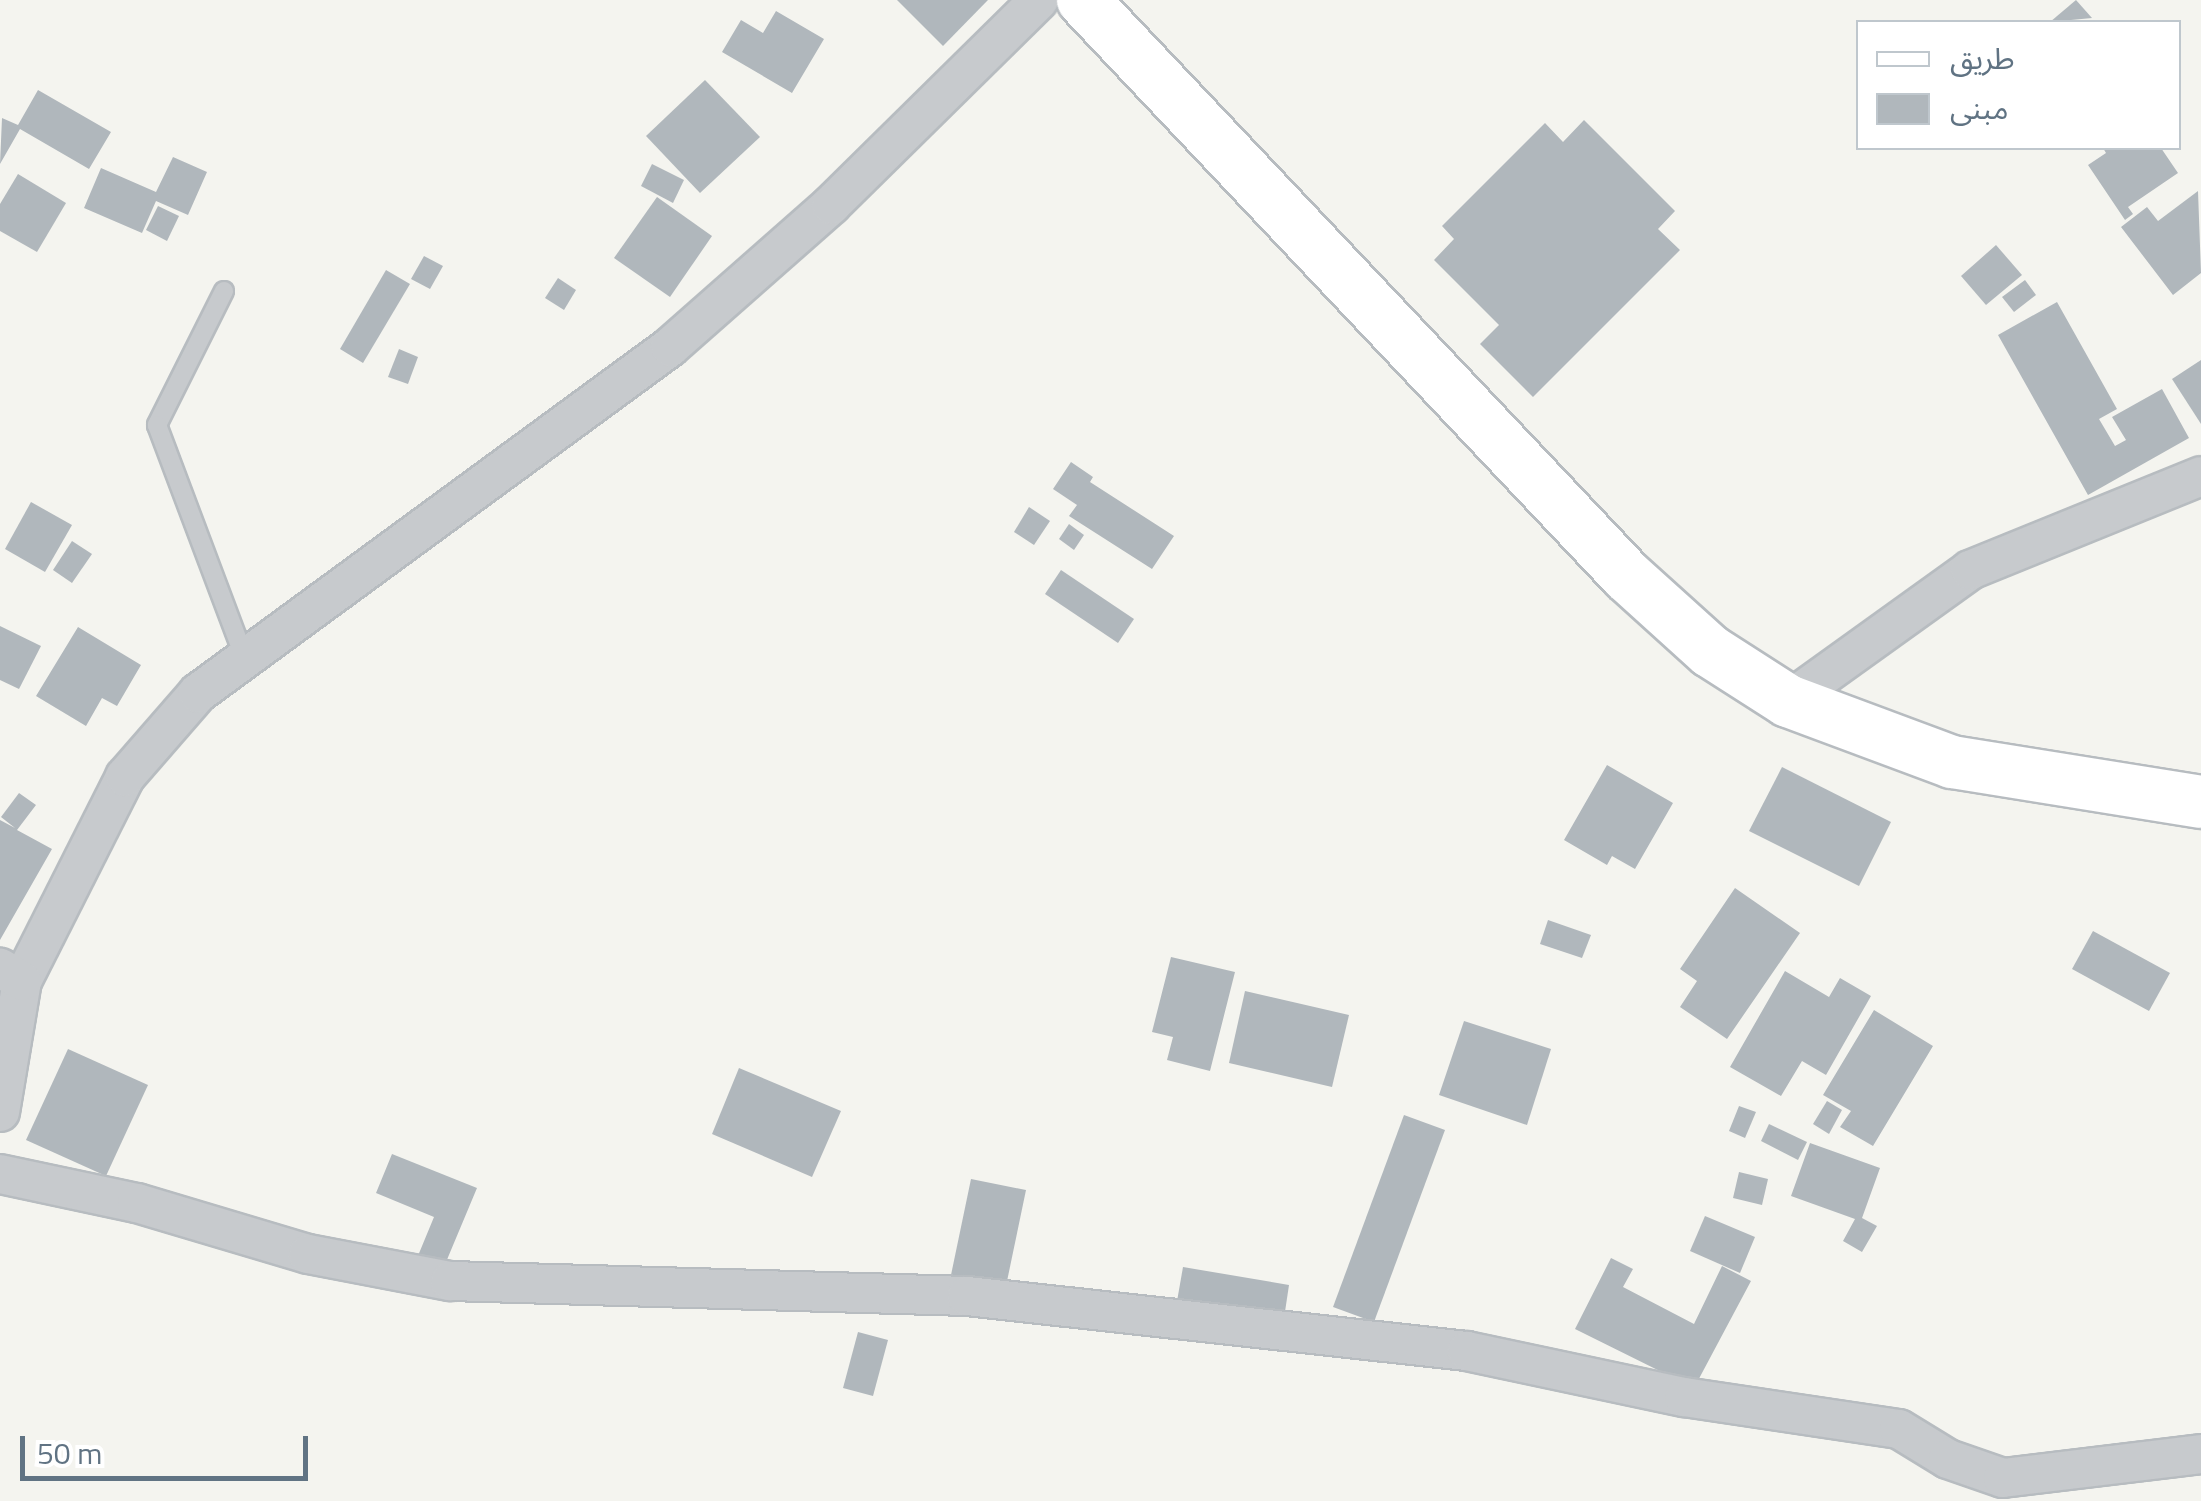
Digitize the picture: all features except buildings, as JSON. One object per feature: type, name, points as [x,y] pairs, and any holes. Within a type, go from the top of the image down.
[{"type":"main road","points":[[1083,0],[1627,576],[1710,652],[1788,701],[1952,762],[2201,802]]},
{"type":"street","points":[[0,1112],[11,974],[125,777],[163,726],[244,656],[670,347],[831,205],[1039,0]]},
{"type":"street","points":[[1788,701],[1970,570],[2201,476]]},
{"type":"street","points":[[0,1174],[138,1203],[308,1254],[450,1280],[968,1296],[1467,1351],[1684,1397],[1900,1429],[1948,1458],[2003,1478],[2201,1454]]},
{"type":"lane","points":[[224,291],[157,425],[244,656]]}]
